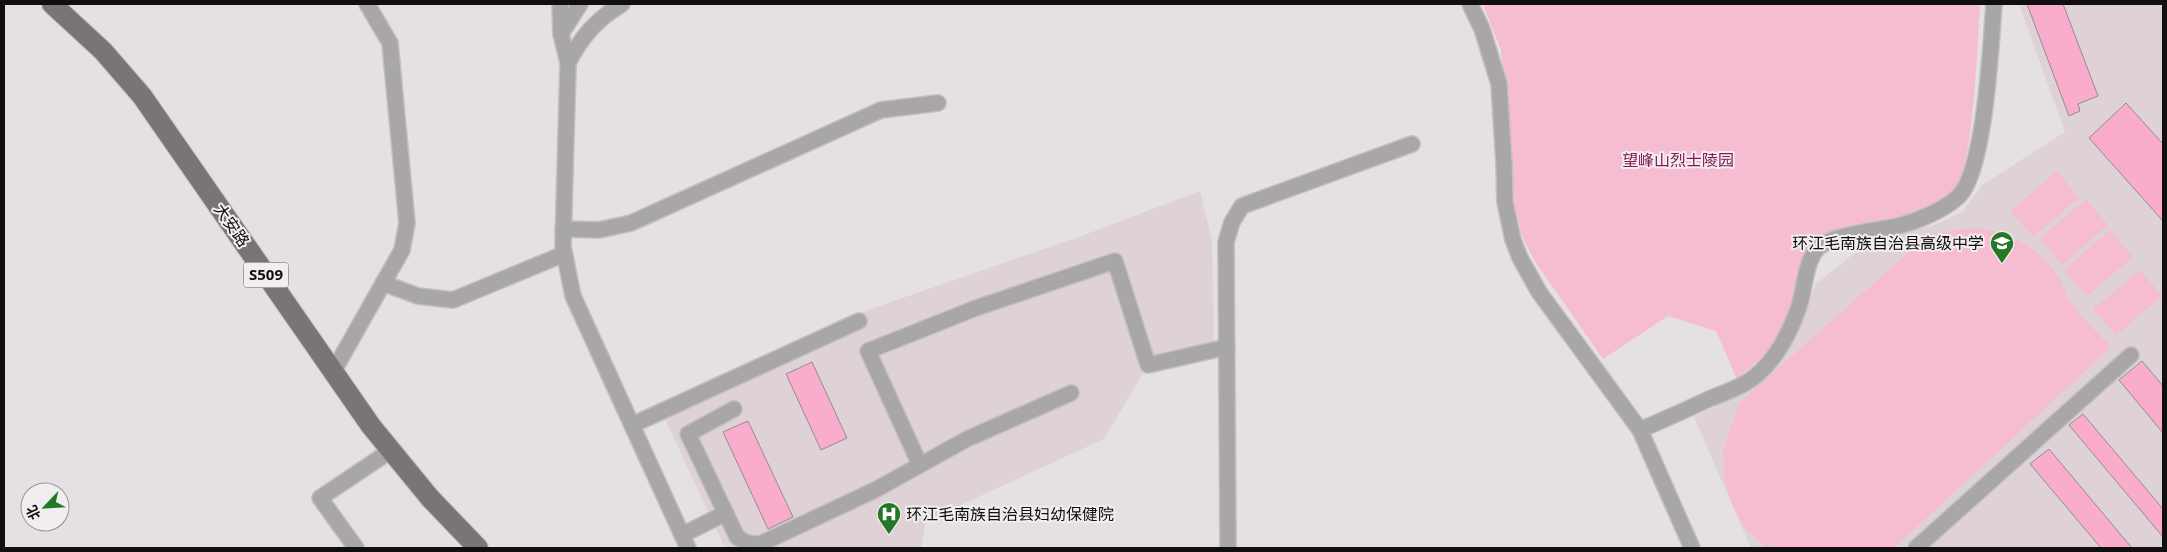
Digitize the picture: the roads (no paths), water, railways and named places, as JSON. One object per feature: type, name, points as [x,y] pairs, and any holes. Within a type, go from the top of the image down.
[{"type":"main road","name":"大安路","points":[[52,4],[96,44],[142,96],[390,451],[430,498],[478,548]]},
{"type":"street","points":[[333,372],[402,250],[407,223],[390,43],[367,4]]},
{"type":"street","points":[[560,4],[561,34],[568,63],[563,229],[564,254],[573,296],[685,542],[726,513]]},
{"type":"street","points":[[561,34],[580,4]]},
{"type":"street","points":[[568,63],[584,36],[594,24],[622,4]]},
{"type":"street","points":[[1470,4],[1482,29],[1498,84],[1505,202],[1513,240],[1520,258],[1539,292],[1640,430],[1692,548]]},
{"type":"street","points":[[1640,430],[1745,383],[1760,370],[1779,350],[1794,320],[1800,306],[1812,257],[1820,246],[1832,240],[1908,224],[1938,210],[1960,195],[1970,178],[1976,157],[1989,70],[1994,4]]},
{"type":"street","points":[[563,229],[599,230],[632,223],[881,110],[938,103]]},
{"type":"street","points":[[1228,548],[1226,242],[1232,222],[1242,206],[1412,144]]},
{"type":"street","points":[[383,283],[418,296],[453,300],[564,254]]},
{"type":"street","points":[[920,465],[868,351],[976,308],[1115,261],[1148,365],[1227,347]]},
{"type":"street","points":[[632,425],[859,322]]},
{"type":"street","points":[[1916,548],[2131,355]]},
{"type":"street","points":[[734,410],[688,434],[737,537],[748,544],[762,543],[875,490],[967,439],[1071,393]]},
{"type":"street","points":[[356,548],[320,498],[390,451]]},
{"type":"place","name":"环江毛南族自治县高级中学","points":[[2002,264]]},
{"type":"place","name":"环江毛南族自治县妇幼保健院","points":[[889,535]]},
{"type":"park label","name":"望峰山烈士陵园","points":[[1678,160]]}]
